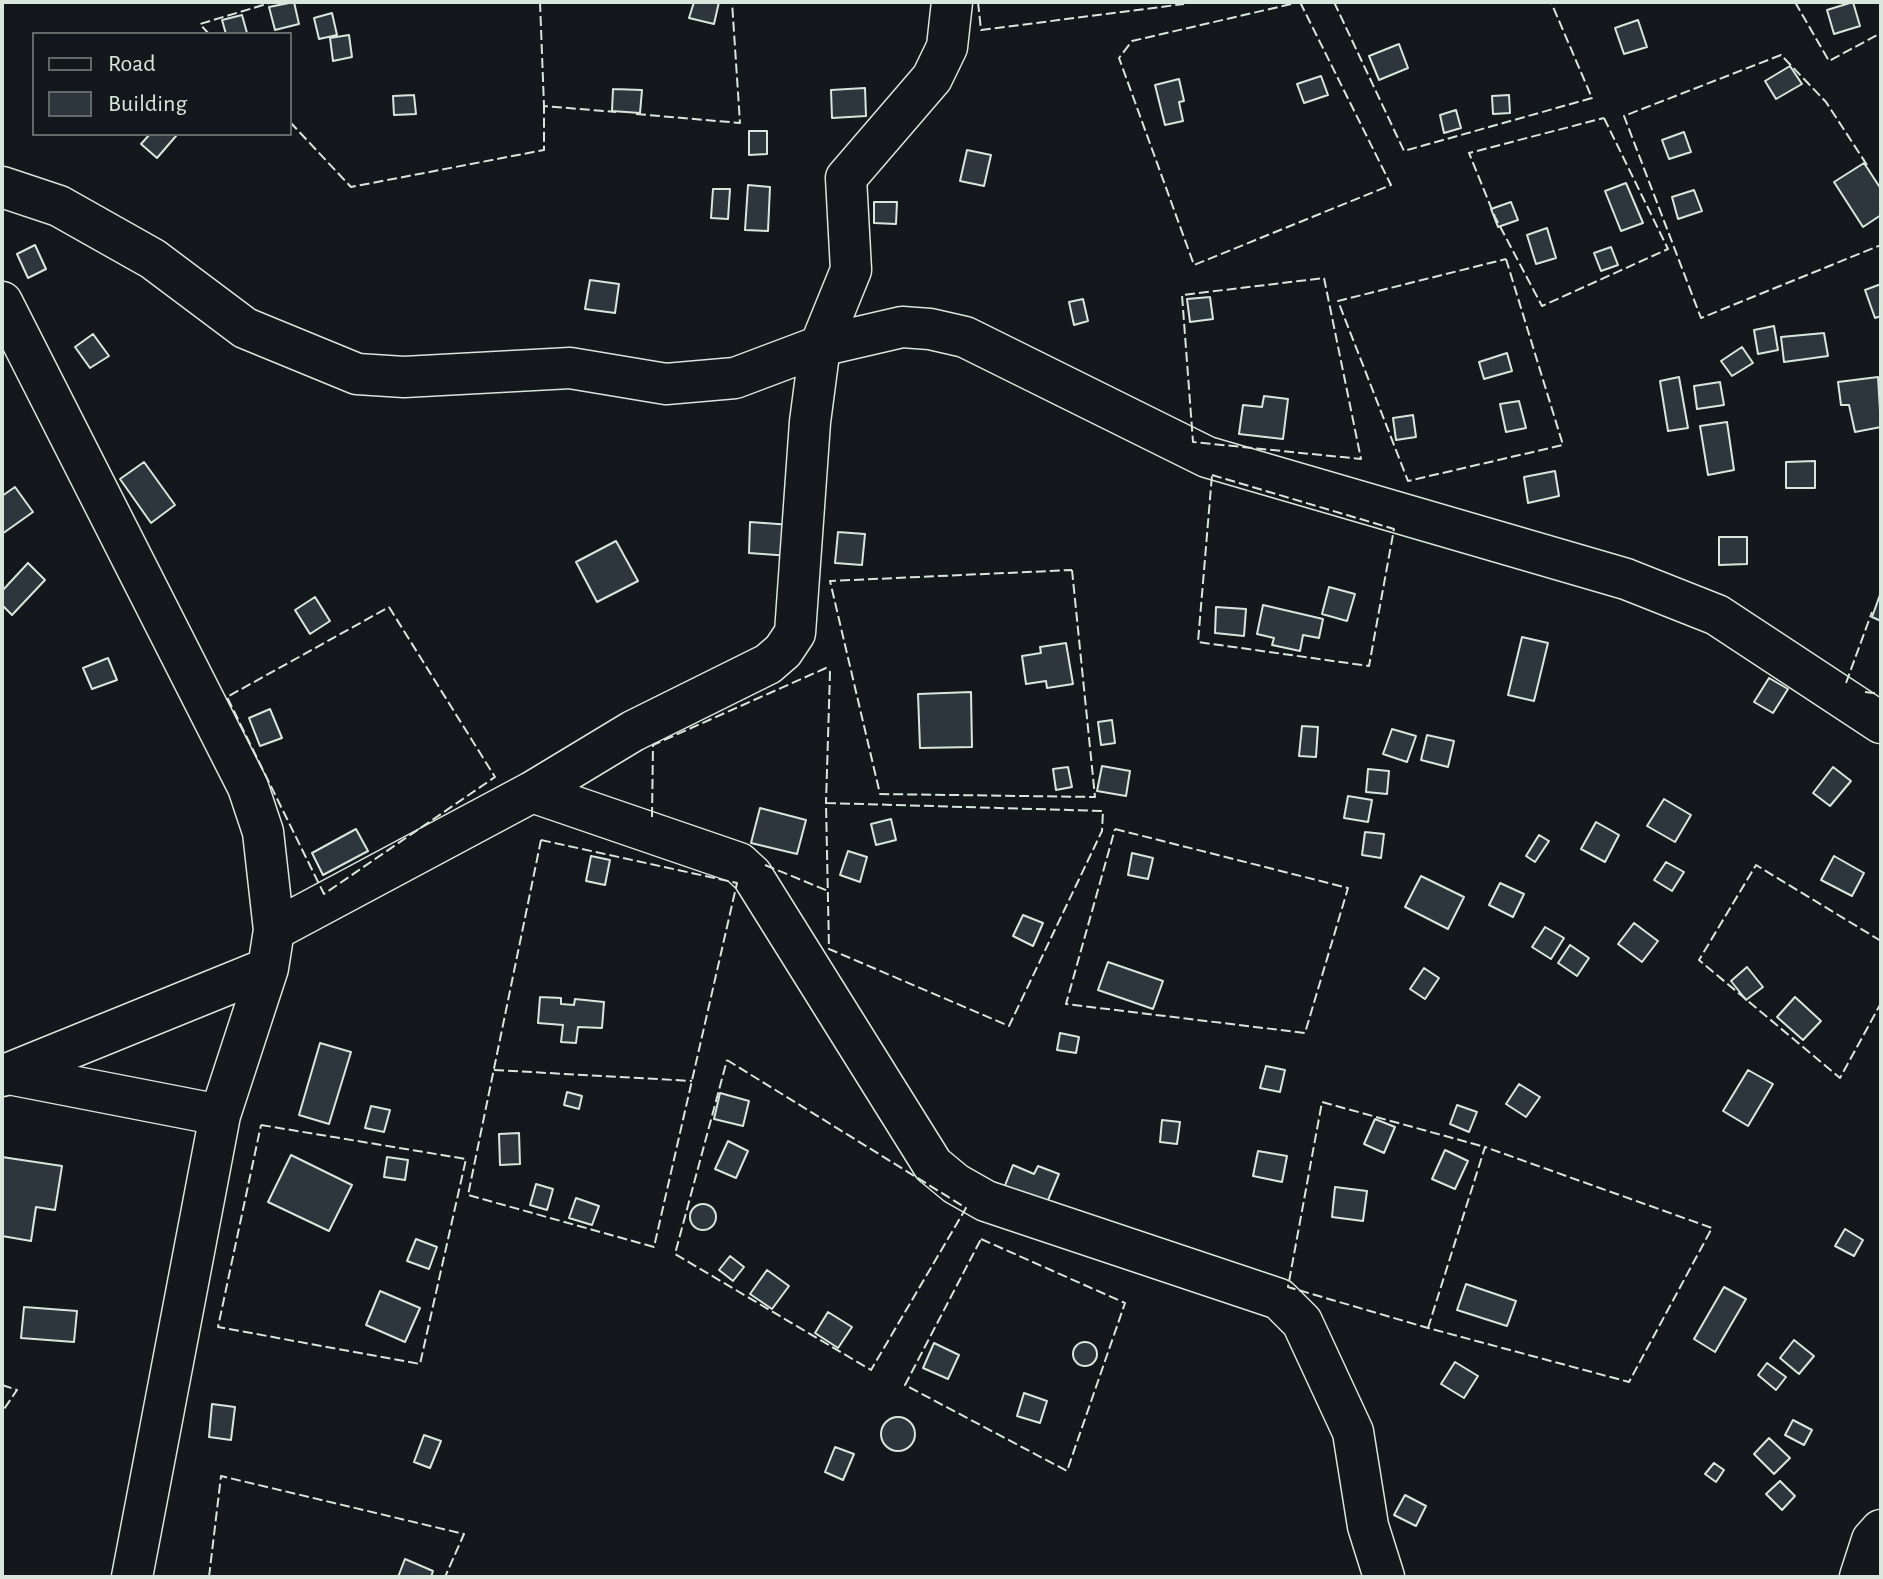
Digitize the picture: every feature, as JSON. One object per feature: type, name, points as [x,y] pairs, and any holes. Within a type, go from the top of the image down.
[{"type":"street","points":[[6,1075],[271,949],[633,731],[768,664],[783,651],[795,633],[810,422],[820,346],[851,270],[846,178],[932,78],[947,47],[952,2]]},
{"type":"street","points":[[2,187],[59,206],[153,259],[245,328],[357,374],[404,377],[570,368],[666,384],[735,378],[820,346],[902,327],[930,329],[965,337],[1207,457],[1626,579],[1717,615],[1881,723]]},
{"type":"street","points":[[2,302],[248,787],[263,832],[271,949],[220,1115],[132,1577]]},
{"type":"street","points":[[532,792],[739,863],[752,875],[933,1165],[956,1184],[986,1201],[1279,1299],[1289,1308],[1302,1322],[1346,1412],[1353,1432],[1368,1526],[1384,1577]]},
{"type":"street","points":[[6,1075],[220,1115]]},
{"type":"street","points":[[1860,1577],[1872,1540],[1881,1530]]},
{"type":"building","points":[[294,2],[299,24],[275,30],[269,7]]},
{"type":"building","points":[[694,2],[719,2],[714,24],[689,18]]},
{"type":"building","points":[[1853,2],[1860,26],[1834,34],[1827,10]]},
{"type":"building","points":[[332,13],[337,35],[319,39],[314,18]]},
{"type":"building","points":[[242,15],[247,32],[225,32],[222,20]]},
{"type":"building","points":[[1638,20],[1647,47],[1624,54],[1615,28]]},
{"type":"building","points":[[349,35],[352,57],[333,61],[330,38]]},
{"type":"building","points":[[1399,44],[1408,68],[1379,80],[1369,56]]},
{"type":"building","points":[[1790,66],[1802,84],[1776,99],[1765,81]]},
{"type":"building","points":[[1321,76],[1328,95],[1304,103],[1297,84]]},
{"type":"building","points":[[1179,79],[1184,101],[1179,102],[1183,121],[1165,125],[1155,85]]},
{"type":"building","points":[[865,88],[866,116],[832,118],[831,90]]},
{"type":"building","points":[[613,89],[642,90],[640,113],[612,111]]},
{"type":"building","points":[[414,95],[416,114],[394,115],[393,96]]},
{"type":"building","points":[[1509,95],[1510,113],[1493,114],[1492,96]]},
{"type":"building","points":[[1456,110],[1461,128],[1444,133],[1440,115]]},
{"type":"building","points":[[749,131],[767,131],[767,154],[749,155]]},
{"type":"building","points":[[1684,132],[1691,152],[1669,159],[1662,140]]},
{"type":"building","points":[[148,136],[176,136],[157,158],[141,144]]},
{"type":"building","points":[[967,150],[991,155],[984,186],[960,181]]},
{"type":"building","points":[[1864,163],[1881,189],[1881,215],[1863,227],[1834,182]]},
{"type":"building","points":[[1626,183],[1643,223],[1621,231],[1605,191]]},
{"type":"building","points":[[748,185],[770,187],[768,231],[745,230]]},
{"type":"building","points":[[713,189],[730,189],[728,219],[711,218]]},
{"type":"building","points":[[1694,190],[1702,211],[1678,219],[1672,197]]},
{"type":"building","points":[[874,202],[897,202],[896,224],[874,223]]},
{"type":"building","points":[[1511,202],[1518,220],[1498,227],[1491,209]]},
{"type":"building","points":[[1547,228],[1556,258],[1536,264],[1527,235]]},
{"type":"building","points":[[35,245],[46,269],[28,278],[17,254]]},
{"type":"building","points":[[1611,247],[1618,265],[1601,271],[1594,253]]},
{"type":"building","points":[[590,280],[619,284],[615,313],[585,309]]},
{"type":"building","points":[[1881,284],[1881,316],[1875,318],[1865,290]]},
{"type":"building","points":[[1210,297],[1213,319],[1190,322],[1187,299]]},
{"type":"building","points":[[1083,299],[1088,321],[1074,325],[1069,302]]},
{"type":"building","points":[[1774,326],[1778,350],[1758,354],[1754,330]]},
{"type":"building","points":[[1824,333],[1828,356],[1784,362],[1781,337]]},
{"type":"building","points":[[93,334],[109,356],[90,368],[75,347]]},
{"type":"building","points":[[1742,347],[1753,363],[1732,376],[1721,361]]},
{"type":"building","points":[[1507,353],[1512,371],[1484,379],[1479,362]]},
{"type":"building","points":[[1679,377],[1688,428],[1668,431],[1660,381]]},
{"type":"building","points":[[1878,377],[1881,427],[1855,432],[1849,405],[1841,405],[1838,382]]},
{"type":"building","points":[[1720,382],[1724,405],[1697,409],[1694,386]]},
{"type":"building","points":[[1264,396],[1288,399],[1283,439],[1239,434],[1243,405],[1262,407]]},
{"type":"building","points":[[1519,401],[1526,428],[1506,432],[1500,404]]},
{"type":"building","points":[[1413,415],[1416,437],[1396,440],[1393,418]]},
{"type":"building","points":[[1727,422],[1734,470],[1708,475],[1700,426]]},
{"type":"building","points":[[1815,461],[1815,488],[1786,488],[1786,462]]},
{"type":"building","points":[[144,462],[175,505],[151,523],[120,479]]},
{"type":"building","points":[[1555,471],[1559,496],[1528,503],[1524,477]]},
{"type":"building","points":[[15,487],[33,512],[2,534],[2,496]]},
{"type":"building","points":[[750,522],[792,525],[790,556],[749,553]]},
{"type":"building","points":[[838,532],[865,534],[862,565],[835,563]]},
{"type":"building","points":[[1719,537],[1747,537],[1747,564],[1719,565]]},
{"type":"building","points":[[616,541],[638,581],[597,602],[576,562]]},
{"type":"building","points":[[28,563],[45,580],[12,615],[2,605],[2,591]]},
{"type":"building","points":[[1329,587],[1355,594],[1347,621],[1322,614]]},
{"type":"building","points":[[1881,592],[1881,621],[1872,617]]},
{"type":"building","points":[[315,597],[330,621],[310,634],[295,610]]},
{"type":"building","points":[[1263,605],[1323,619],[1319,638],[1303,635],[1300,651],[1272,645],[1274,638],[1257,634]]},
{"type":"building","points":[[1216,607],[1246,609],[1244,636],[1215,633]]},
{"type":"building","points":[[1522,637],[1548,643],[1534,701],[1508,695]]},
{"type":"building","points":[[1066,643],[1073,684],[1047,688],[1046,681],[1026,684],[1022,656],[1041,653],[1040,647]]},
{"type":"building","points":[[108,658],[117,680],[92,689],[83,668]]},
{"type":"building","points":[[1769,678],[1788,689],[1773,713],[1754,702]]},
{"type":"building","points":[[971,692],[972,747],[920,748],[918,694]]},
{"type":"building","points":[[270,709],[282,738],[260,746],[249,718]]},
{"type":"building","points":[[1112,720],[1115,743],[1101,745],[1098,722]]},
{"type":"building","points":[[1302,726],[1318,727],[1316,757],[1299,756]]},
{"type":"building","points":[[1392,729],[1416,736],[1407,762],[1383,754]]},
{"type":"building","points":[[1427,735],[1454,741],[1448,767],[1421,760]]},
{"type":"building","points":[[1102,766],[1130,771],[1126,796],[1097,791]]},
{"type":"building","points":[[1068,767],[1072,787],[1056,790],[1053,769]]},
{"type":"building","points":[[1833,767],[1851,781],[1830,806],[1813,793]]},
{"type":"building","points":[[1368,769],[1389,771],[1387,794],[1366,792]]},
{"type":"building","points":[[1348,796],[1372,800],[1368,822],[1344,818]]},
{"type":"building","points":[[1664,799],[1691,815],[1675,842],[1647,826]]},
{"type":"building","points":[[760,808],[806,820],[797,854],[751,843]]},
{"type":"building","points":[[891,819],[896,840],[876,845],[871,824]]},
{"type":"building","points":[[1596,822],[1619,835],[1605,862],[1581,849]]},
{"type":"building","points":[[356,829],[368,851],[323,875],[312,853]]},
{"type":"building","points":[[1365,832],[1384,834],[1381,858],[1362,855]]},
{"type":"building","points":[[1539,835],[1549,841],[1535,862],[1526,856]]},
{"type":"building","points":[[848,851],[867,857],[860,882],[840,875]]},
{"type":"building","points":[[1132,853],[1153,858],[1148,879],[1128,875]]},
{"type":"building","points":[[591,856],[610,860],[605,885],[586,881]]},
{"type":"building","points":[[1834,856],[1864,873],[1852,896],[1821,880]]},
{"type":"building","points":[[1666,862],[1684,872],[1672,891],[1654,880]]},
{"type":"building","points":[[1421,876],[1464,897],[1448,929],[1405,907]]},
{"type":"building","points":[[1500,883],[1524,894],[1513,917],[1489,905]]},
{"type":"building","points":[[1023,915],[1043,923],[1033,946],[1013,936]]},
{"type":"building","points":[[1634,923],[1658,941],[1642,962],[1618,944]]},
{"type":"building","points":[[1545,927],[1564,938],[1551,959],[1532,947]]},
{"type":"building","points":[[1570,945],[1589,958],[1577,976],[1558,963]]},
{"type":"building","points":[[1108,962],[1163,981],[1153,1009],[1098,990]]},
{"type":"building","points":[[1747,967],[1763,987],[1746,1000],[1731,981]]},
{"type":"building","points":[[1424,968],[1439,978],[1425,999],[1410,989]]},
{"type":"building","points":[[540,997],[561,998],[561,1004],[574,1005],[575,999],[604,1002],[602,1028],[578,1027],[576,1043],[561,1042],[563,1025],[538,1023]]},
{"type":"building","points":[[1795,997],[1821,1021],[1803,1040],[1777,1017]]},
{"type":"building","points":[[1060,1033],[1079,1037],[1076,1053],[1057,1050]]},
{"type":"building","points":[[320,1043],[351,1052],[329,1124],[299,1115]]},
{"type":"building","points":[[1266,1066],[1285,1070],[1280,1092],[1260,1088]]},
{"type":"building","points":[[1748,1070],[1773,1084],[1748,1126],[1723,1111]]},
{"type":"building","points":[[1519,1084],[1540,1097],[1526,1117],[1506,1104]]},
{"type":"building","points":[[567,1092],[582,1096],[579,1109],[564,1105]]},
{"type":"building","points":[[720,1093],[749,1101],[743,1126],[714,1119]]},
{"type":"building","points":[[1457,1105],[1477,1112],[1469,1132],[1450,1124]]},
{"type":"building","points":[[371,1106],[390,1110],[384,1132],[365,1128]]},
{"type":"building","points":[[1375,1119],[1395,1127],[1384,1153],[1364,1144]]},
{"type":"building","points":[[1162,1120],[1180,1122],[1177,1144],[1160,1142]]},
{"type":"building","points":[[519,1133],[520,1164],[500,1165],[499,1134]]},
{"type":"building","points":[[728,1141],[748,1151],[736,1178],[715,1169]]},
{"type":"building","points":[[1445,1150],[1468,1161],[1455,1189],[1432,1179]]},
{"type":"building","points":[[1258,1151],[1287,1156],[1282,1182],[1253,1176]]},
{"type":"building","points":[[291,1155],[352,1185],[329,1231],[268,1202]]},
{"type":"building","points":[[2,1157],[62,1166],[55,1210],[36,1207],[31,1241],[2,1236]]},
{"type":"building","points":[[387,1157],[408,1160],[405,1180],[384,1177]]},
{"type":"building","points":[[1013,1165],[1034,1174],[1038,1166],[1059,1174],[1046,1205],[1004,1188]]},
{"type":"building","points":[[536,1184],[553,1189],[547,1210],[530,1205]]},
{"type":"building","points":[[1335,1187],[1367,1191],[1363,1221],[1332,1217]]},
{"type":"building","points":[[576,1198],[599,1206],[592,1225],[569,1218]]},
{"type":"building","points":[[703,1204],[712,1208],[716,1217],[712,1226],[703,1230],[694,1226],[690,1217],[694,1208]]},
{"type":"building","points":[[1845,1229],[1863,1240],[1854,1256],[1835,1246]]},
{"type":"building","points":[[416,1239],[437,1247],[429,1269],[407,1261]]},
{"type":"building","points":[[730,1256],[744,1267],[733,1281],[719,1270]]},
{"type":"building","points":[[767,1270],[789,1286],[772,1309],[750,1294]]},
{"type":"building","points":[[1466,1284],[1516,1301],[1507,1326],[1457,1310]]},
{"type":"building","points":[[1724,1287],[1746,1299],[1715,1352],[1694,1339]]},
{"type":"building","points":[[380,1291],[420,1308],[405,1342],[366,1325]]},
{"type":"building","points":[[24,1307],[77,1311],[74,1342],[21,1338]]},
{"type":"building","points":[[828,1312],[852,1327],[838,1348],[815,1333]]},
{"type":"building","points":[[1794,1340],[1814,1356],[1799,1374],[1780,1358]]},
{"type":"building","points":[[1085,1342],[1094,1345],[1097,1354],[1094,1363],[1085,1366],[1076,1363],[1073,1354],[1076,1345]]},
{"type":"building","points":[[934,1343],[959,1355],[948,1379],[923,1368]]},
{"type":"building","points":[[1455,1362],[1478,1376],[1464,1398],[1441,1384]]},
{"type":"building","points":[[1767,1363],[1786,1377],[1776,1390],[1758,1375]]},
{"type":"building","points":[[1024,1393],[1047,1401],[1040,1423],[1017,1416]]},
{"type":"building","points":[[212,1404],[235,1407],[231,1440],[209,1437]]},
{"type":"building","points":[[898,1417],[910,1422],[915,1434],[910,1446],[898,1451],[886,1446],[881,1434],[886,1422]]},
{"type":"building","points":[[1793,1420],[1812,1430],[1804,1445],[1785,1435]]},
{"type":"building","points":[[424,1435],[441,1441],[430,1468],[414,1462]]},
{"type":"building","points":[[1769,1438],[1790,1458],[1774,1474],[1754,1454]]},
{"type":"building","points":[[835,1447],[854,1454],[843,1480],[825,1472]]},
{"type":"building","points":[[1714,1463],[1724,1470],[1716,1482],[1705,1474]]},
{"type":"building","points":[[1780,1481],[1795,1496],[1782,1510],[1766,1494]]},
{"type":"building","points":[[1405,1495],[1426,1506],[1416,1526],[1394,1515]]},
{"type":"building","points":[[405,1559],[433,1571],[431,1577],[398,1577]]},
{"type":"fence","points":[[207,32],[200,24],[273,2]]},
{"type":"fence","points":[[540,2],[544,106],[616,112]]},
{"type":"fence","points":[[636,114],[740,123],[732,2]]},
{"type":"fence","points":[[978,2],[981,30],[1184,4]]},
{"type":"fence","points":[[1184,2],[1196,2]]},
{"type":"fence","points":[[1300,2],[1391,185],[1194,265],[1119,58],[1132,41],[1300,2]]},
{"type":"fence","points":[[1334,2],[1404,151],[1592,98],[1551,2]]},
{"type":"fence","points":[[1795,2],[1829,61],[1881,33]]},
{"type":"fence","points":[[1867,165],[1826,102],[1781,55],[1624,116],[1701,318],[1881,245]]},
{"type":"fence","points":[[292,124],[351,187],[544,150],[544,106]]},
{"type":"fence","points":[[1604,118],[1668,249],[1542,306],[1495,217],[1469,153],[1604,118]]},
{"type":"fence","points":[[1506,259],[1563,445],[1408,481],[1338,301],[1506,259]]},
{"type":"fence","points":[[1324,278],[1361,459],[1193,442],[1182,295],[1324,278]]},
{"type":"fence","points":[[1212,475],[1394,529],[1369,666],[1198,642],[1212,475]]},
{"type":"fence","points":[[1072,570],[1095,797],[880,794],[830,581],[1072,570]]},
{"type":"fence","points":[[389,607],[495,777],[324,894],[227,697],[389,607]]},
{"type":"fence","points":[[1846,683],[1872,612]]},
{"type":"fence","points":[[652,817],[653,745],[826,668],[830,672],[826,803]]},
{"type":"fence","points":[[1865,692],[1881,694]]},
{"type":"fence","points":[[826,803],[1103,811],[1102,831],[1009,1026],[829,949],[826,803]]},
{"type":"fence","points":[[1115,829],[1348,888],[1305,1033],[1066,1004],[1115,829]]},
{"type":"fence","points":[[541,840],[737,883],[654,1247],[468,1195],[541,840]]},
{"type":"fence","points":[[765,865],[828,891]]},
{"type":"fence","points":[[1881,941],[1756,865],[1699,960],[1840,1078],[1881,1003]]},
{"type":"fence","points":[[727,1060],[966,1208],[871,1370],[675,1254],[727,1060]]},
{"type":"fence","points":[[494,1070],[692,1081]]},
{"type":"fence","points":[[1428,1328],[1485,1147],[1712,1228],[1629,1382],[1428,1328],[1288,1287],[1322,1102],[1485,1147]]},
{"type":"fence","points":[[261,1125],[466,1159],[420,1364],[218,1327],[261,1125]]},
{"type":"fence","points":[[981,1239],[1125,1303],[1067,1471],[905,1385],[981,1239]]},
{"type":"fence","points":[[2,1385],[17,1390],[2,1412]]},
{"type":"fence","points":[[209,1577],[221,1476],[464,1534],[445,1577]]}]
